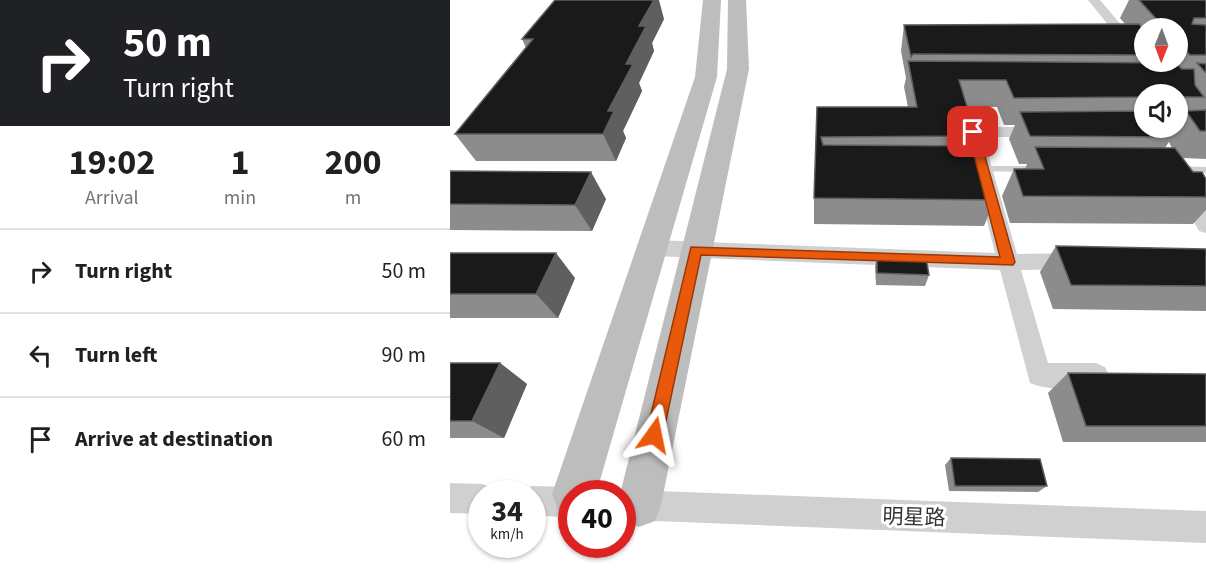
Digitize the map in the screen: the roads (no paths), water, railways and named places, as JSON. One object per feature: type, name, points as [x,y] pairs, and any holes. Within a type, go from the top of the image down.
[{"type":"street","points":[[578,480],[706,77],[712,0]]},
{"type":"street","points":[[636,485],[696,250],[738,69],[737,0]]},
{"type":"street","points":[[1094,0],[1134,43]]},
{"type":"street","points":[[1068,132],[973,132],[1039,375],[1111,375]]},
{"type":"street","points":[[1166,163],[1206,226]]},
{"type":"street","points":[[653,248],[1008,262],[1101,261]]},
{"type":"street","points":[[450,498],[468,499]]},
{"type":"street","name":"明星路","points":[[636,505],[1206,527]]},
{"type":"lane","points":[[1166,163],[1206,170]]},
{"type":"lane","points":[[960,169],[1042,169]]}]
